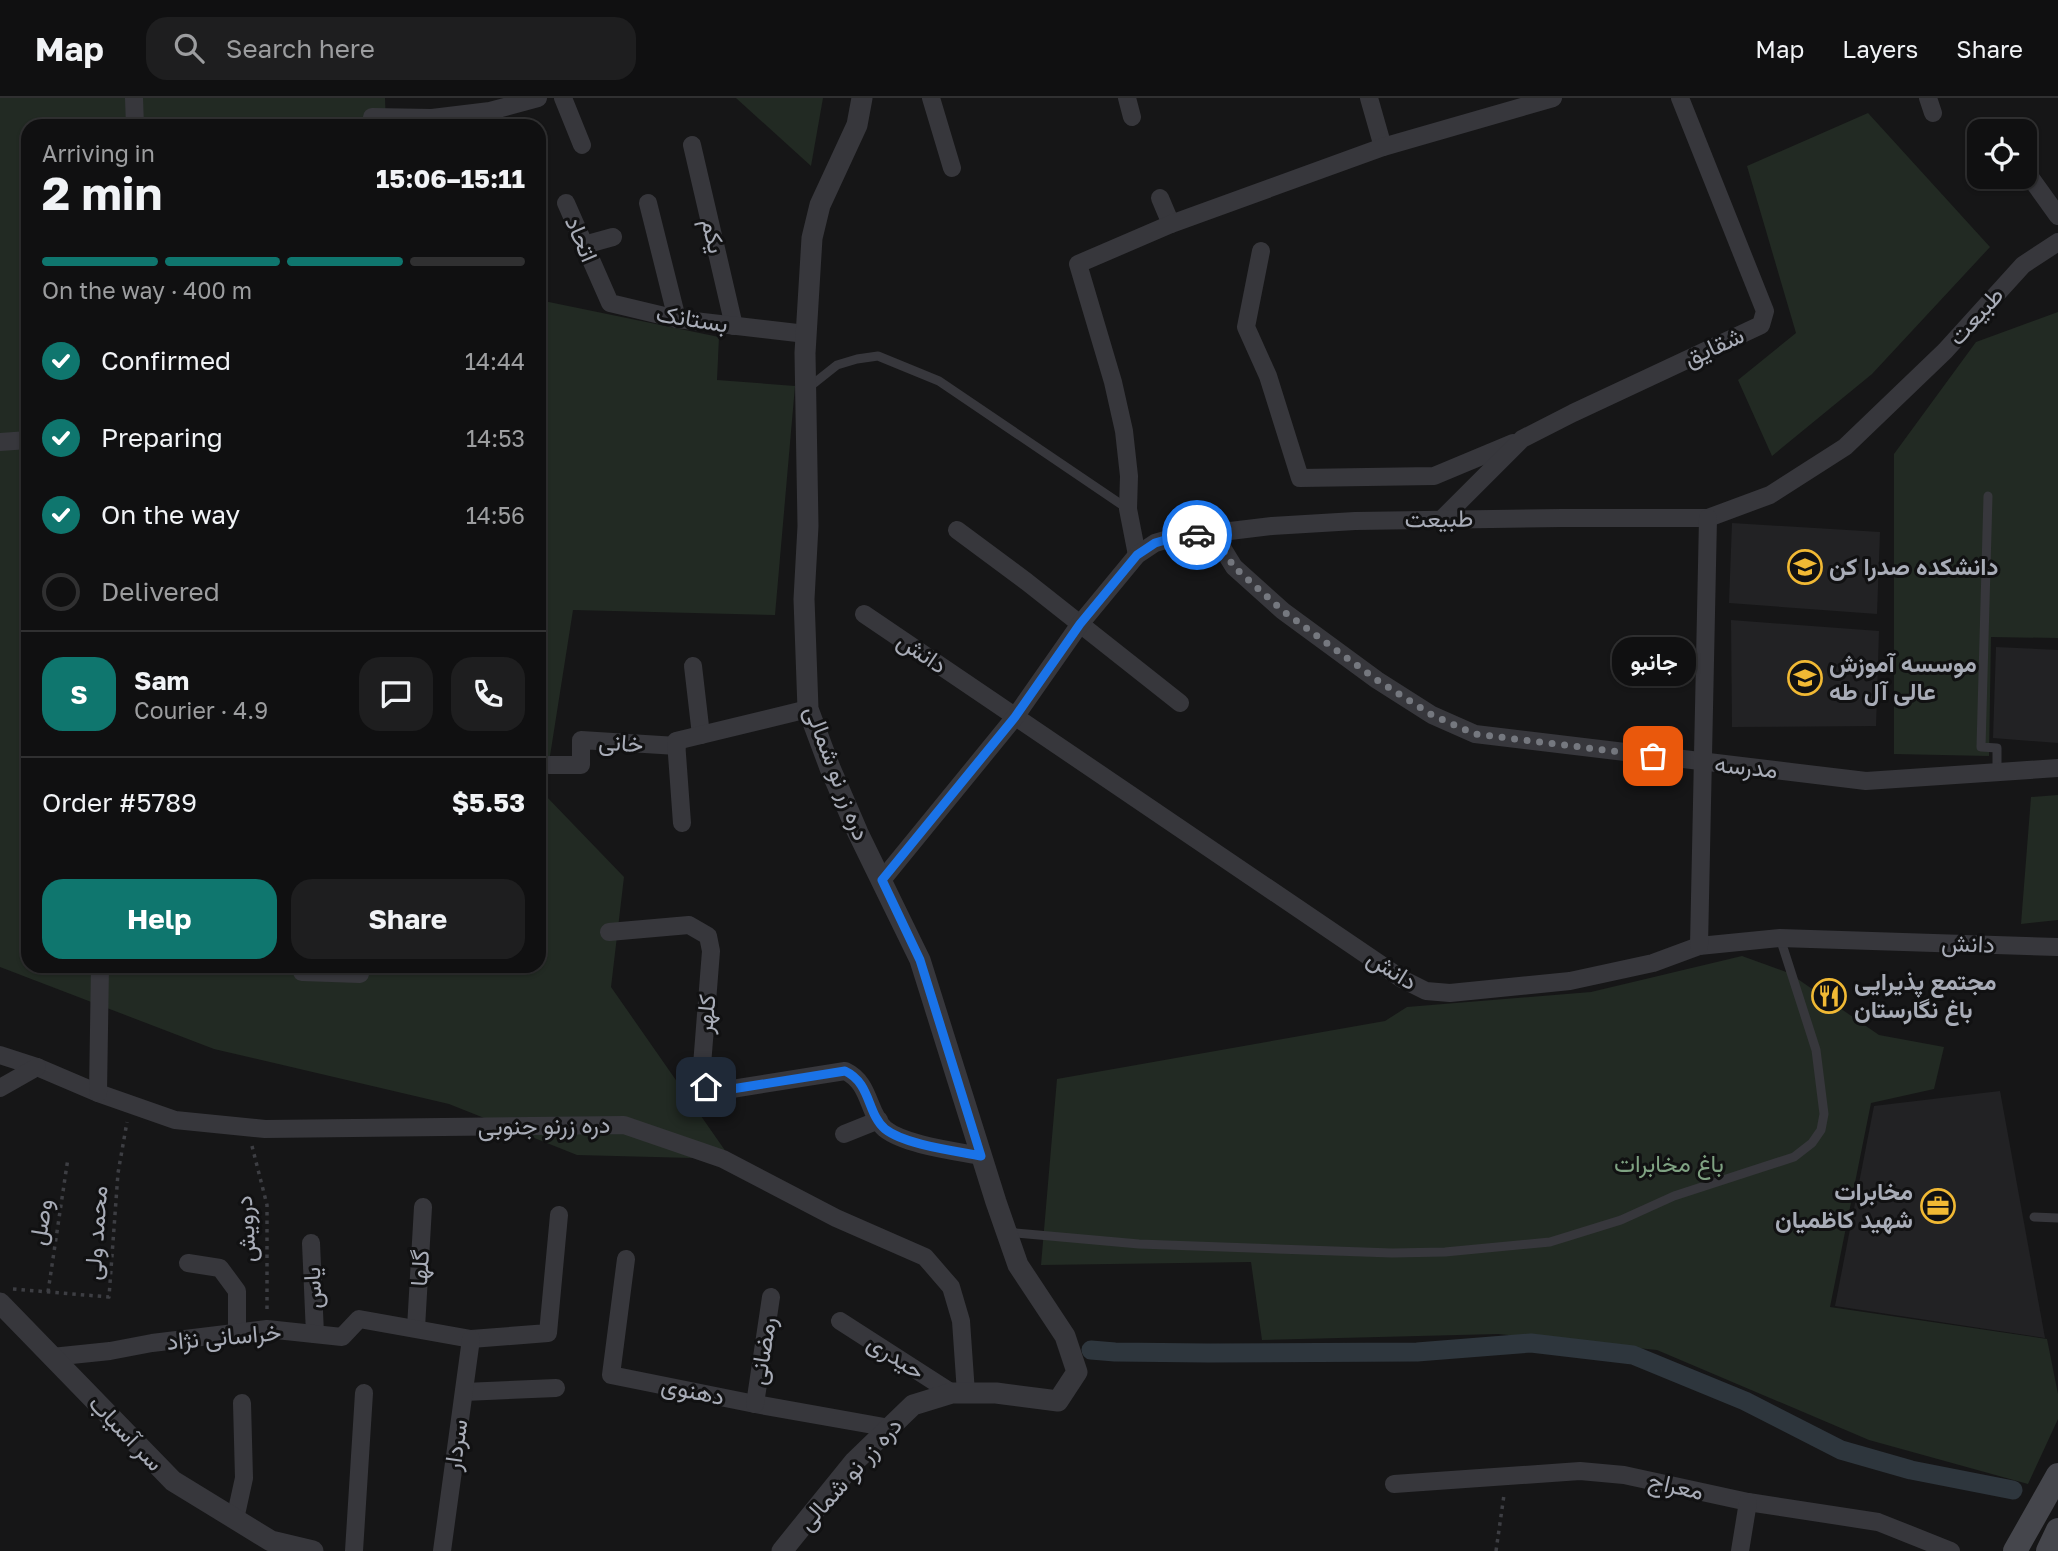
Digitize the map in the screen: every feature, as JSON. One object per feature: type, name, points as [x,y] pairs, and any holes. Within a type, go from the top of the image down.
[{"type":"main road","points":[[2024,1543],[2058,1475]]},
{"type":"street","points":[[134,98],[135,119]]},
{"type":"street","points":[[369,98],[373,119]]},
{"type":"street","points":[[442,119],[489,105],[538,98]]},
{"type":"street","points":[[563,98],[582,145]]},
{"type":"street","name":"دره زر نو شمالی","points":[[782,1551],[854,1462],[913,1405],[959,1393],[996,1393],[1058,1401],[1077,1372],[1065,1336],[1018,1265],[920,960],[858,833],[808,709],[804,599],[808,526],[806,334],[812,238],[820,205],[857,125],[862,98]]},
{"type":"street","points":[[931,98],[951,168]]},
{"type":"street","points":[[1127,98],[1132,117]]},
{"type":"street","points":[[1369,98],[1383,147]]},
{"type":"street","points":[[1137,555],[1128,509],[1129,476],[1124,430],[1079,264],[1171,224],[1383,147],[1553,98]]},
{"type":"street","name":"شقایق","points":[[1261,251],[1246,327],[1268,376],[1300,478],[1434,475],[1522,439],[1761,325],[1765,311],[1680,98]]},
{"type":"street","name":"یکم","points":[[692,145],[734,326]]},
{"type":"street","points":[[2037,187],[2058,216]]},
{"type":"street","points":[[1160,198],[1171,224]]},
{"type":"street","name":"اتحاد","points":[[566,202],[597,275]]},
{"type":"street","points":[[648,203],[677,320]]},
{"type":"street","points":[[584,245],[613,237]]},
{"type":"street","name":"طبیعت","points":[[882,880],[1015,717],[1080,624],[1137,555],[1155,543],[1172,538],[1272,526],[1355,521],[1708,518],[1770,495],[1845,447],[1945,351],[2023,265],[2058,242]]},
{"type":"street","name":"بستانک","points":[[597,275],[610,303],[677,320],[806,334]]},
{"type":"street","name":"شقایق","points":[[1442,519],[1522,439]]},
{"type":"street","points":[[0,442],[21,440]]},
{"type":"street","points":[[1699,946],[1708,518]]},
{"type":"street","points":[[957,530],[1180,703]]},
{"type":"street","name":"مدرسه","points":[[1213,533],[1234,567],[1283,611],[1377,680],[1432,715],[1475,734],[1866,780],[2058,768]]},
{"type":"street","name":"دانش","points":[[864,614],[1402,979],[1426,991],[1450,993],[1570,981],[1653,963],[1699,946],[1780,938],[2058,947]]},
{"type":"street","points":[[692,666],[701,735]]},
{"type":"street","name":"خانی","points":[[682,823],[676,741],[808,709]]},
{"type":"street","name":"خانی","points":[[549,765],[581,765],[581,740],[677,746]]},
{"type":"street","name":"کلهر","points":[[609,932],[689,925],[708,936],[711,951],[701,1078],[713,1092],[845,1071],[854,1075],[861,1084],[878,1120]]},
{"type":"street","points":[[98,1093],[100,973]]},
{"type":"street","points":[[331,973],[360,973]]},
{"type":"street","name":"دره زرنو جنوبی","points":[[0,1055],[175,1120],[265,1129],[624,1125],[723,1159],[836,1218],[925,1257],[951,1287],[961,1321],[959,1393]]},
{"type":"street","points":[[0,1088],[37,1067]]},
{"type":"street","points":[[844,1134],[878,1120],[885,1129],[905,1139],[981,1156]]},
{"type":"street","name":"گلها","points":[[416,1328],[423,1207]]},
{"type":"street","points":[[471,1339],[548,1333],[559,1215]]},
{"type":"street","name":"یاس","points":[[311,1242],[315,1334]]},
{"type":"street","name":"دهنوی","points":[[626,1259],[611,1374],[890,1428]]},
{"type":"street","points":[[188,1263],[220,1268],[237,1292],[237,1334]]},
{"type":"street","name":"سر آسیاب","points":[[6,1296],[52,1357],[173,1481],[235,1519],[269,1546]]},
{"type":"street","name":"رمضانی","points":[[755,1404],[771,1297]]},
{"type":"street","name":"خراسانی نژاد","points":[[52,1357],[110,1352],[152,1343],[267,1329],[342,1337],[359,1319],[471,1339]]},
{"type":"street","name":"حیدری","points":[[840,1321],[959,1393]]},
{"type":"street","name":"سردار","points":[[442,1551],[471,1339]]},
{"type":"street","points":[[464,1392],[556,1388]]},
{"type":"street","points":[[354,1551],[364,1393]]},
{"type":"street","points":[[235,1519],[244,1478],[242,1404]]},
{"type":"street","name":"معراج","points":[[1395,1484],[1580,1471],[1624,1475],[1748,1502],[1878,1522],[1951,1551]]},
{"type":"street","points":[[1740,1551],[1748,1502]]},
{"type":"street","points":[[2024,1543],[2054,1541]]},
{"type":"street","points":[[269,1546],[313,1551]]},
{"type":"lane","points":[[806,390],[837,365],[878,356],[939,381],[1128,509]]},
{"type":"lane","points":[[1988,496],[1981,747],[1997,748],[1997,772]]},
{"type":"lane","points":[[1006,1232],[1139,1244],[1392,1253],[1445,1252],[1550,1242],[1621,1220],[1674,1196],[1794,1157],[1812,1143],[1821,1130],[1824,1114],[1816,1049],[1780,938]]},
{"type":"lane","points":[[2034,1217],[2058,1218]]},
{"type":"path","name":"محمد ولی","points":[[6,1296],[48,1292],[109,1297],[118,1173],[130,1105]]},
{"type":"path","name":"درویش","points":[[247,1127],[267,1205],[267,1329]]},
{"type":"path","name":"وصل","points":[[48,1292],[68,1158]]},
{"type":"path","points":[[1496,1551],[1507,1475]]},
{"type":"shaded area","name":"دانشکده صدرا کن","points":[[1732,523],[1880,532],[1877,614],[1729,603]]},
{"type":"shaded area","name":"موسسه آموزش عالی آل طه","points":[[1731,620],[1879,631],[1876,726],[1732,727]]},
{"type":"shaded area","points":[[1996,647],[2058,650],[2058,743],[1993,738]]},
{"type":"shaded area","name":"مخابرات شهید کاظمیان","points":[[2000,1091],[2045,1338],[1835,1306],[1874,1106]]},
{"type":"green space","points":[[0,98],[385,98],[386,119],[21,119],[21,973],[546,973],[546,796],[624,877],[611,987],[731,1159],[577,1155],[449,1104],[214,1049],[0,967]]},
{"type":"green space","points":[[736,98],[823,98],[811,166]]},
{"type":"green space","points":[[1868,113],[1990,247],[1872,374],[1772,456],[1738,380],[1796,333],[1747,166]]},
{"type":"green space","points":[[546,301],[719,337],[717,380],[795,386],[775,615],[573,610],[546,781]]},
{"type":"green space","points":[[2058,312],[2058,638],[1991,637],[1989,756],[1894,754],[1894,454],[1976,342]]},
{"type":"green space","points":[[2058,795],[2058,920],[2021,924],[2031,797]]},
{"type":"green space","name":"باغ مخابرات","points":[[1742,956],[1789,973],[1879,1035],[1944,1047],[1934,1089],[1871,1103],[1830,1307],[2047,1339],[2058,1394],[2058,1419],[2028,1484],[1869,1440],[1657,1350],[1498,1334],[1262,1340],[1251,1262],[1041,1265],[1057,1079],[1385,1021],[1407,1007],[1591,992]]},
{"type":"waterway","points":[[1091,1350],[1208,1353],[1417,1352],[1531,1343],[1633,1355],[1745,1401],[1841,1450],[1911,1470],[2013,1490]]},
{"type":"way so far","points":[[1197,535],[1213,533],[1234,567],[1283,611],[1377,680],[1432,715],[1475,734],[1653,756]]},
{"type":"place","name":"دانشکده صدرا کن","points":[[1805,567]]},
{"type":"place","name":"موسسه آموزش عالی آل طه","points":[[1805,678]]},
{"type":"place","name":"جانبو","points":[[1653,756]]},
{"type":"place","name":"مجتمع پذیرایی باغ نگارستان","points":[[1829,996]]},
{"type":"place","name":"مخابرات شهید کاظمیان","points":[[1938,1206]]},
{"type":"route","points":[[706,1087],[713,1092],[845,1071],[854,1075],[861,1084],[885,1129],[905,1139],[981,1156],[920,960],[882,880],[1015,717],[1080,624],[1137,555],[1155,543],[1197,535]]}]
